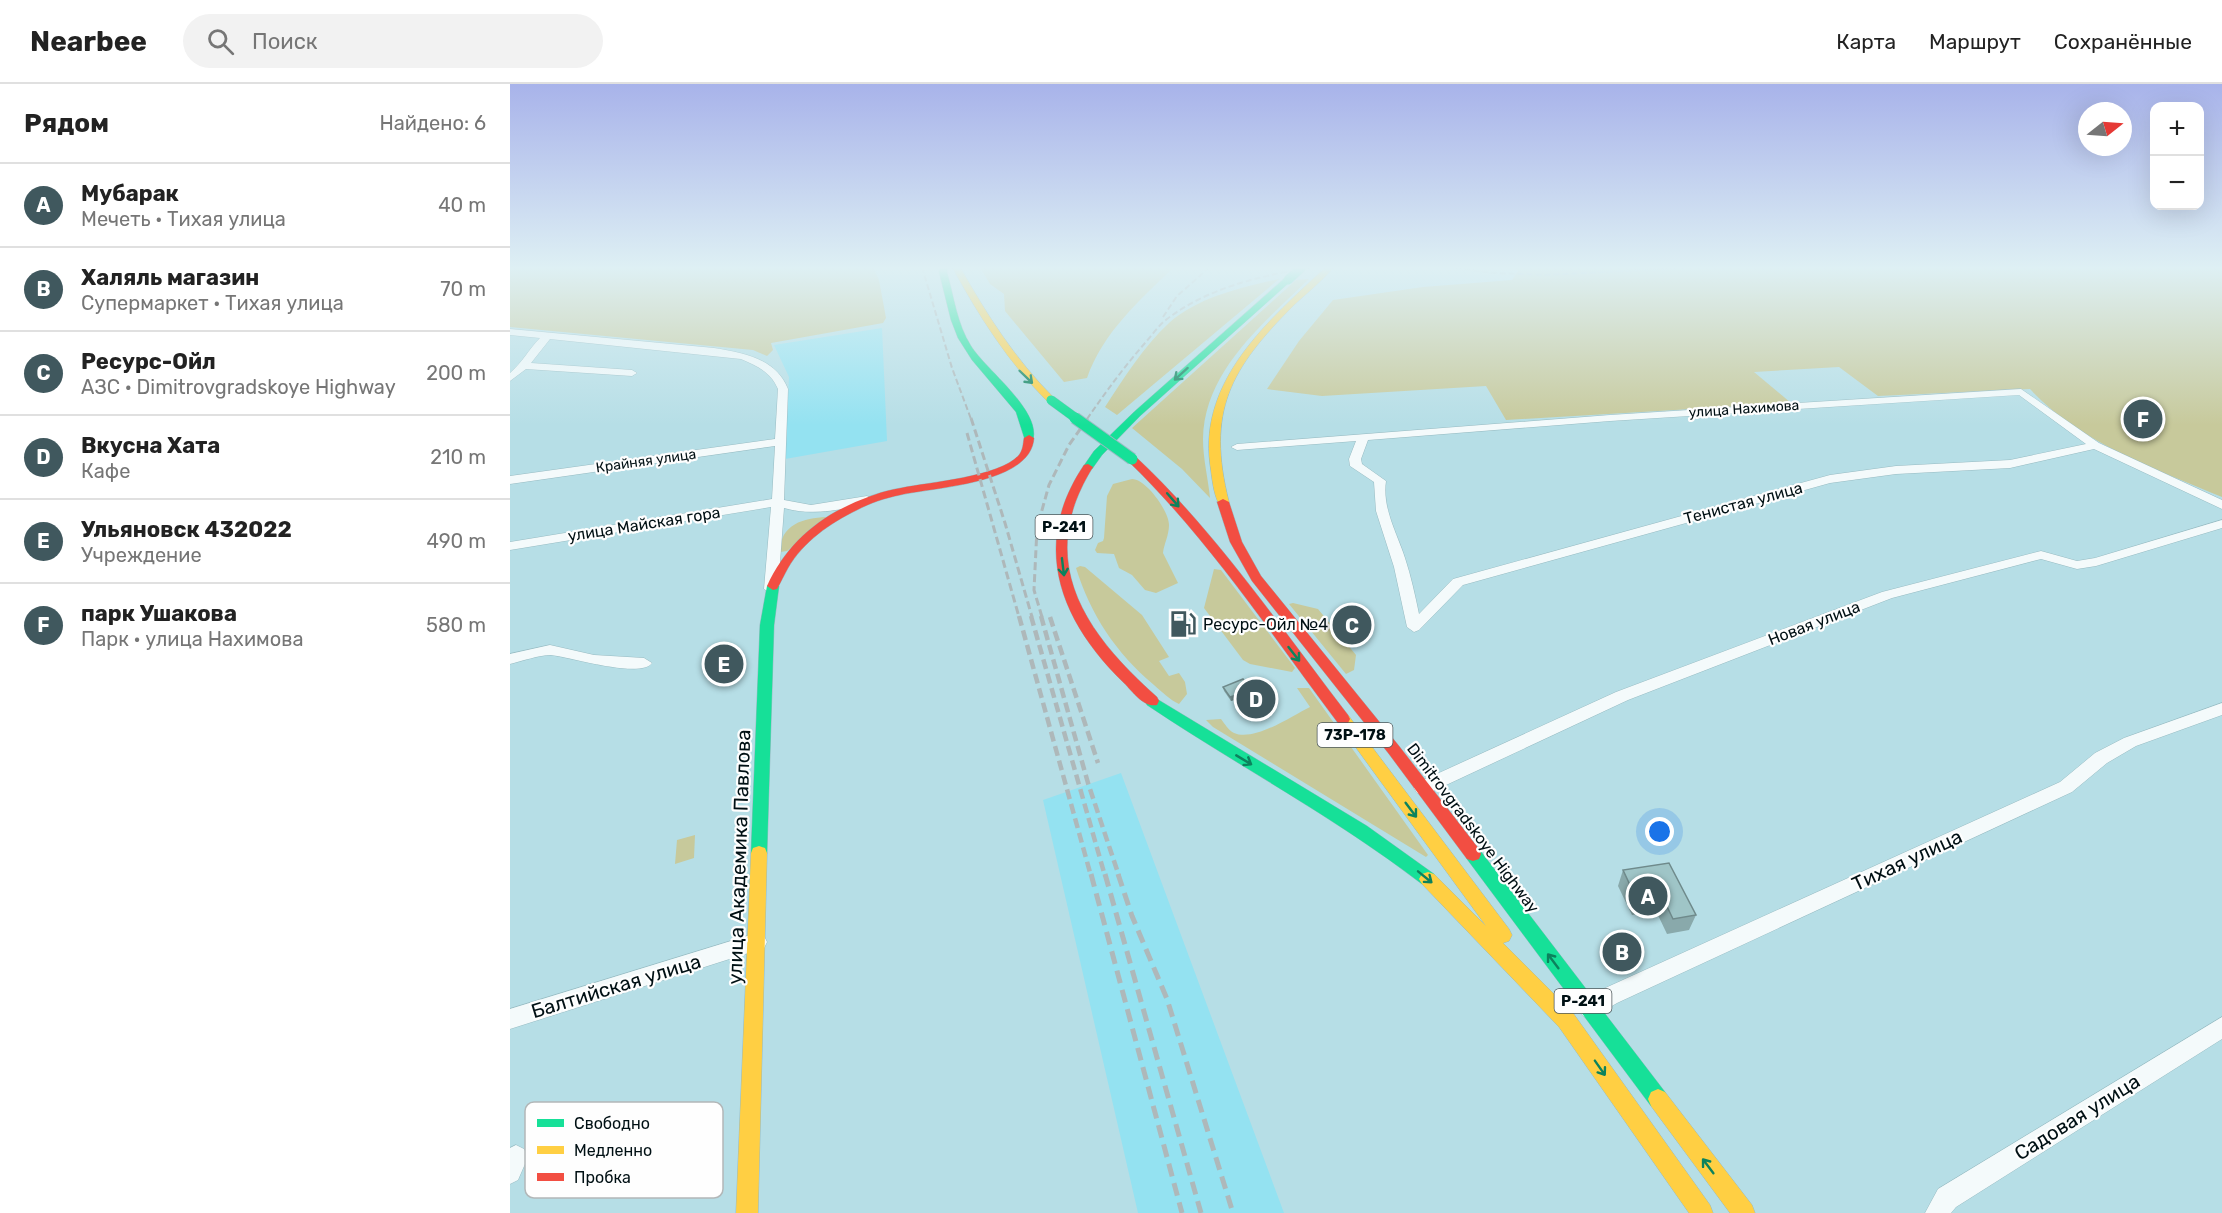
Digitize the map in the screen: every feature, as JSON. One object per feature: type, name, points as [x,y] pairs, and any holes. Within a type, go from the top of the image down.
[{"type":"main road","points":[[770,598],[778,573],[797,548],[823,526],[873,499],[1004,469],[1023,458],[1030,443],[1028,430],[1019,409],[993,381],[964,343],[957,320]]},
{"type":"main road","name":"Dimitrovgradskoye Highway","points":[[986,320],[1004,352],[1019,371],[1175,482],[1248,568],[1423,788],[1744,1213]]},
{"type":"main road","name":"Dimitrovgradskoye Highway","points":[[998,320],[1008,337],[1057,397]]},
{"type":"main road","name":"Р-241","points":[[1243,320],[1137,414],[1098,453],[1079,480],[1068,509],[1061,539],[1066,587],[1074,608],[1108,659],[1151,701],[1194,730],[1391,849],[1439,888],[1566,1020]]},
{"type":"main road","name":"Р-241","points":[[1248,568],[1228,519],[1218,481],[1214,440],[1215,420],[1232,379],[1276,320]]},
{"type":"main road","name":"Dimitrovgradskoye Highway","points":[[1139,456],[1319,686],[1566,1020],[1702,1213]]},
{"type":"main road","name":"улица Академика Павлова","points":[[747,1213],[762,720],[770,598]]},
{"type":"street","name":"улица Академика Павлова","points":[[510,332],[714,351],[744,356],[772,370],[783,388],[778,502],[770,598]]},
{"type":"street","points":[[510,378],[524,366],[532,352],[547,336]]},
{"type":"street","points":[[524,366],[632,373]]},
{"type":"street","name":"улица Нахимова","points":[[1237,447],[1621,417],[2021,392],[2095,446],[2222,505]]},
{"type":"street","name":"Тенистая улица","points":[[1363,437],[1356,466],[1380,481],[1377,489],[1380,502],[1400,564],[1414,627],[1458,582],[1779,492],[1830,479],[1896,470],[2010,464],[2095,446]]},
{"type":"street","name":"Крайняя улица","points":[[510,480],[781,442]]},
{"type":"street","points":[[778,502],[792,509],[805,510],[873,499]]},
{"type":"street","name":"улица Майская гора","points":[[510,546],[778,502]]},
{"type":"street","name":"Новая улица","points":[[1423,788],[1622,696],[1887,595],[2041,555],[2077,565],[2096,562],[2222,524]]},
{"type":"street","points":[[510,659],[550,650],[594,660],[644,663]]},
{"type":"street","name":"Тихая улица","points":[[1589,1010],[1610,996],[2066,787],[2101,758],[2130,742],[2222,709]]},
{"type":"street","name":"Балтийская улица","points":[[510,1019],[757,942]]},
{"type":"street","name":"Садовая улица","points":[[1937,1213],[1947,1198],[2222,1027]]},
{"type":"shaded area","points":[[882,328],[887,441],[785,459],[789,377],[774,345]]},
{"type":"shaded area","points":[[1121,773],[1284,1213],[1138,1213],[1043,800]]},
{"type":"green space","points":[[510,320],[885,320],[883,323],[771,343],[773,350],[767,356],[753,350],[510,327]]},
{"type":"green space","points":[[1012,320],[1123,320],[1103,346],[1087,378],[1064,382]]},
{"type":"green space","points":[[1173,320],[1231,320],[1117,415],[1105,407],[1134,363]]},
{"type":"green space","points":[[1252,320],[1266,320],[1225,369],[1206,414],[1203,439],[1210,498],[1182,469],[1132,428]]},
{"type":"green space","points":[[1317,320],[2222,320],[2222,497],[2145,465],[2095,440],[2050,408],[2030,389],[1878,396],[1839,367],[1754,372],[1791,403],[1506,420],[1486,386],[1322,396],[1267,389],[1299,341]]},
{"type":"green space","points":[[1132,479],[1138,480],[1150,490],[1161,504],[1168,519],[1169,529],[1163,553],[1178,583],[1156,593],[1145,590],[1132,575],[1119,568],[1114,554],[1097,553],[1095,550],[1104,538],[1107,496],[1113,484]]},
{"type":"green space","points":[[826,517],[787,551],[780,552],[784,535],[795,524]]},
{"type":"green space","points":[[1085,567],[1142,615],[1169,657],[1159,661],[1169,676],[1179,673],[1185,682],[1187,694],[1179,704],[1140,672],[1116,646],[1089,601],[1076,568]]},
{"type":"green space","points":[[1214,569],[1221,570],[1295,668],[1292,672],[1250,664],[1243,660],[1204,608]]},
{"type":"green space","points":[[1289,604],[1318,609],[1356,655],[1354,670],[1346,674]]},
{"type":"green space","points":[[1297,688],[1309,688],[1428,855],[1426,857],[1213,727],[1206,720],[1221,719],[1228,729],[1242,735],[1262,731],[1310,707]]},
{"type":"green space","points":[[695,835],[694,858],[675,864],[677,840]]},
{"type":"building","points":[[1243,679],[1248,686],[1259,682],[1275,705],[1257,713],[1243,693],[1230,697],[1223,687]]},
{"type":"building","points":[[1669,863],[1696,915],[1673,919],[1662,896],[1637,900],[1623,870]]},
{"type":"railway","points":[[938,320],[971,419]]},
{"type":"railway","points":[[1087,419],[1122,371],[1166,320]]},
{"type":"railway","points":[[971,418],[1032,617]]},
{"type":"railway","points":[[1042,617],[1034,590],[1037,528],[1049,485],[1069,445],[1088,418]]},
{"type":"railway","points":[[967,433],[1019,617]]},
{"type":"railway","points":[[1019,616],[1091,876]]},
{"type":"railway","points":[[1031,616],[1105,876]]},
{"type":"railway","points":[[1041,616],[1088,783],[1119,876]]},
{"type":"railway","points":[[1050,617],[1098,763]]},
{"type":"railway","points":[[1091,874],[1182,1213]]},
{"type":"railway","points":[[1105,874],[1201,1213]]},
{"type":"railway","points":[[1118,874],[1132,916],[1167,999],[1233,1213]]},
{"type":"traffic: fast","points":[[955,320],[967,347],[1021,412],[1029,438]]},
{"type":"traffic: fast","points":[[1088,467],[1098,453],[1137,414],[1243,320]]},
{"type":"traffic: fast","points":[[1051,400],[1132,459]]},
{"type":"traffic: fast","points":[[759,853],[767,625],[773,586]]},
{"type":"traffic: fast","points":[[1152,701],[1362,831],[1428,879]]},
{"type":"traffic: fast","points":[[1473,854],[1658,1099]]},
{"type":"traffic: slow","points":[[986,320],[1022,370],[1051,400]]},
{"type":"traffic: slow","points":[[1223,502],[1214,446],[1218,412],[1239,364],[1275,320]]},
{"type":"traffic: slow","points":[[1343,719],[1503,935]]},
{"type":"traffic: slow","points":[[747,1213],[759,853]]},
{"type":"traffic: slow","points":[[1428,879],[1566,1020],[1702,1213]]},
{"type":"traffic: slow","points":[[1658,1099],[1744,1213]]},
{"type":"traffic: jam","points":[[773,586],[781,569],[804,540],[835,516],[888,494],[977,477],[1010,466],[1025,454],[1029,438]]},
{"type":"traffic: jam","points":[[1132,459],[1167,492],[1199,530],[1343,719]]},
{"type":"traffic: jam","points":[[1088,467],[1071,499],[1065,522],[1062,546],[1066,585],[1082,622],[1102,651],[1152,701]]},
{"type":"traffic: jam","points":[[1223,502],[1236,542],[1256,578],[1394,750],[1473,854]]},
{"type":"place","name":"парк Ушакова","points":[[2143,419]]},
{"type":"place","name":"Ресурс-Ойл №4","points":[[1183,624]]},
{"type":"place","name":"Ресурс-Ойл","points":[[1352,625]]},
{"type":"place","name":"Ульяновск 432022","points":[[724,664]]},
{"type":"place","name":"Вкусна Хата","points":[[1256,699]]},
{"type":"place","name":"Мубарак","points":[[1648,896]]},
{"type":"place","name":"Халяль магазин","points":[[1622,952]]}]
